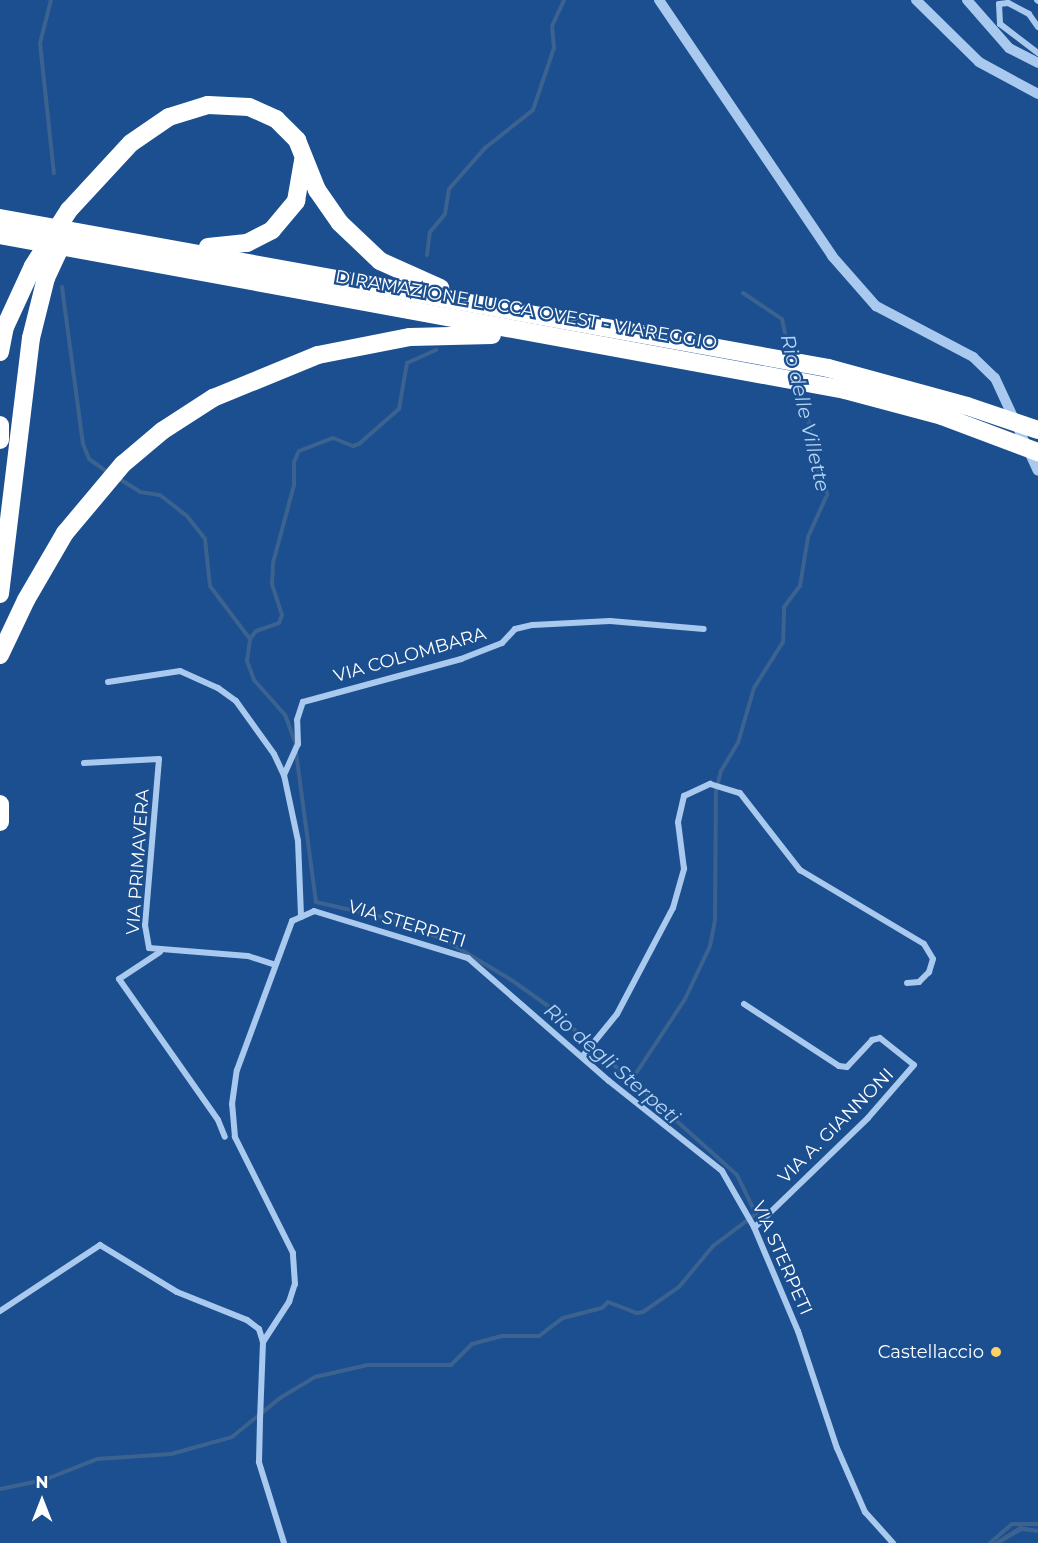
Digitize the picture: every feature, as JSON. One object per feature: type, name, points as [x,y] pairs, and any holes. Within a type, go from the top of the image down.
[{"type":"highway","points":[[0,352],[5,327],[33,266],[69,210],[116,156],[153,127],[189,109],[229,104],[264,112],[288,130],[304,157],[326,204],[380,261],[419,281],[558,329]]},
{"type":"highway","points":[[122,238],[219,247],[259,239],[283,220],[296,201],[304,157]]},
{"type":"highway","points":[[0,594],[31,338],[46,278],[90,188]]},
{"type":"highway","name":"DIRAMAZIONE LUCCA OVEST - VIAREGGIO","points":[[0,218],[122,238],[383,296]]},
{"type":"highway","name":"DIRAMAZIONE LUCCA OVEST - VIAREGGIO","points":[[0,235],[383,296],[728,359],[828,368],[966,415],[1038,430]]},
{"type":"highway","points":[[2,650],[26,600],[65,533],[123,464],[162,431],[213,398],[270,372],[318,355],[410,337],[558,329]]},
{"type":"highway","name":"DIRAMAZIONE LUCCA OVEST - VIAREGGIO","points":[[966,415],[1038,452]]},
{"type":"highway","points":[[0,425],[0,441]]},
{"type":"highway","points":[[0,804],[0,822]]},
{"type":"street","points":[[659,0],[832,256],[876,306],[973,357],[995,378],[1038,471]]},
{"type":"street","points":[[916,0],[979,62],[1038,94]]},
{"type":"street","points":[[967,0],[1009,48],[1038,63]]},
{"type":"street","points":[[1038,27],[1029,14],[1008,3],[999,4],[1000,24],[1038,53]]},
{"type":"street","name":"VIA COLOMBARA","points":[[284,775],[298,746],[297,720],[303,702],[461,659],[502,643],[515,629],[533,625],[610,621],[704,629]]},
{"type":"street","points":[[108,682],[164,671],[180,671],[203,680],[236,701],[274,754],[284,775],[298,841],[301,916],[292,921],[237,1070],[232,1104],[235,1137],[259,1192],[293,1252],[295,1284],[289,1302],[263,1342]]},
{"type":"street","name":"VIA PRIMAVERA","points":[[84,763],[159,759],[145,925],[149,948],[161,952],[248,956],[276,965]]},
{"type":"street","points":[[584,1054],[617,1014],[673,908],[684,869],[678,822],[684,796],[710,784],[721,784],[740,793],[800,870],[924,944],[933,958],[929,972],[920,982],[907,983]]},
{"type":"street","name":"VIA STERPETI","points":[[301,916],[314,911],[468,958],[722,1171],[754,1228],[798,1330],[850,1477],[865,1512],[893,1543]]},
{"type":"street","points":[[161,952],[119,979],[218,1120],[225,1137]]},
{"type":"street","name":"VIA A. GIANNONI","points":[[744,1004],[839,1066],[847,1067],[872,1040],[880,1038],[914,1065],[868,1118],[754,1228]]},
{"type":"street","points":[[0,1311],[100,1245],[177,1292],[247,1320],[259,1329],[263,1342],[259,1462],[284,1543]]},
{"type":"water","points":[[1020,1526],[1038,1529],[1038,1533],[1022,1531],[1001,1543],[993,1543]]},
{"type":"waterway","name":"Rio degli Sterpeti","points":[[51,0],[40,43],[54,173]]},
{"type":"waterway","points":[[427,255],[430,232],[445,214],[449,189],[485,148],[533,110],[554,48],[552,26],[564,0]]},
{"type":"waterway","name":"Rio degli Sterpeti","points":[[62,287],[83,444],[89,459],[109,473]]},
{"type":"waterway","name":"Rio delle Villette","points":[[743,293],[782,319],[790,356]]},
{"type":"waterway","points":[[295,742],[285,715],[254,680],[247,661],[250,639],[256,631],[279,623],[282,615],[272,584],[273,563],[294,485],[294,462],[299,451],[333,438],[353,446],[359,444],[399,409],[407,363],[436,350]]},
{"type":"waterway","name":"Rio delle Villette","points":[[631,1081],[685,999],[710,946],[715,920],[716,792],[721,771],[738,743],[754,688],[783,642],[784,607],[800,586],[808,537],[827,495],[824,478],[814,464],[810,426],[797,386]]},
{"type":"waterway","name":"Rio degli Sterpeti","points":[[118,478],[140,492],[160,495],[187,516],[205,539],[210,586],[250,639]]},
{"type":"waterway","name":"Rio degli Sterpeti","points":[[0,1489],[44,1480],[97,1459],[171,1454],[232,1437],[280,1398],[315,1377],[368,1365],[451,1365],[472,1344],[502,1336],[539,1336],[563,1318],[602,1308],[608,1302],[637,1313],[643,1312],[679,1287],[713,1246],[756,1214],[737,1175],[548,1006],[513,981],[443,939],[382,917],[316,902],[296,752]]},
{"type":"waterway","points":[[990,1543],[1012,1524],[1038,1524]]},
{"type":"place","name":"Castellaccio","points":[[996,1352]]}]
